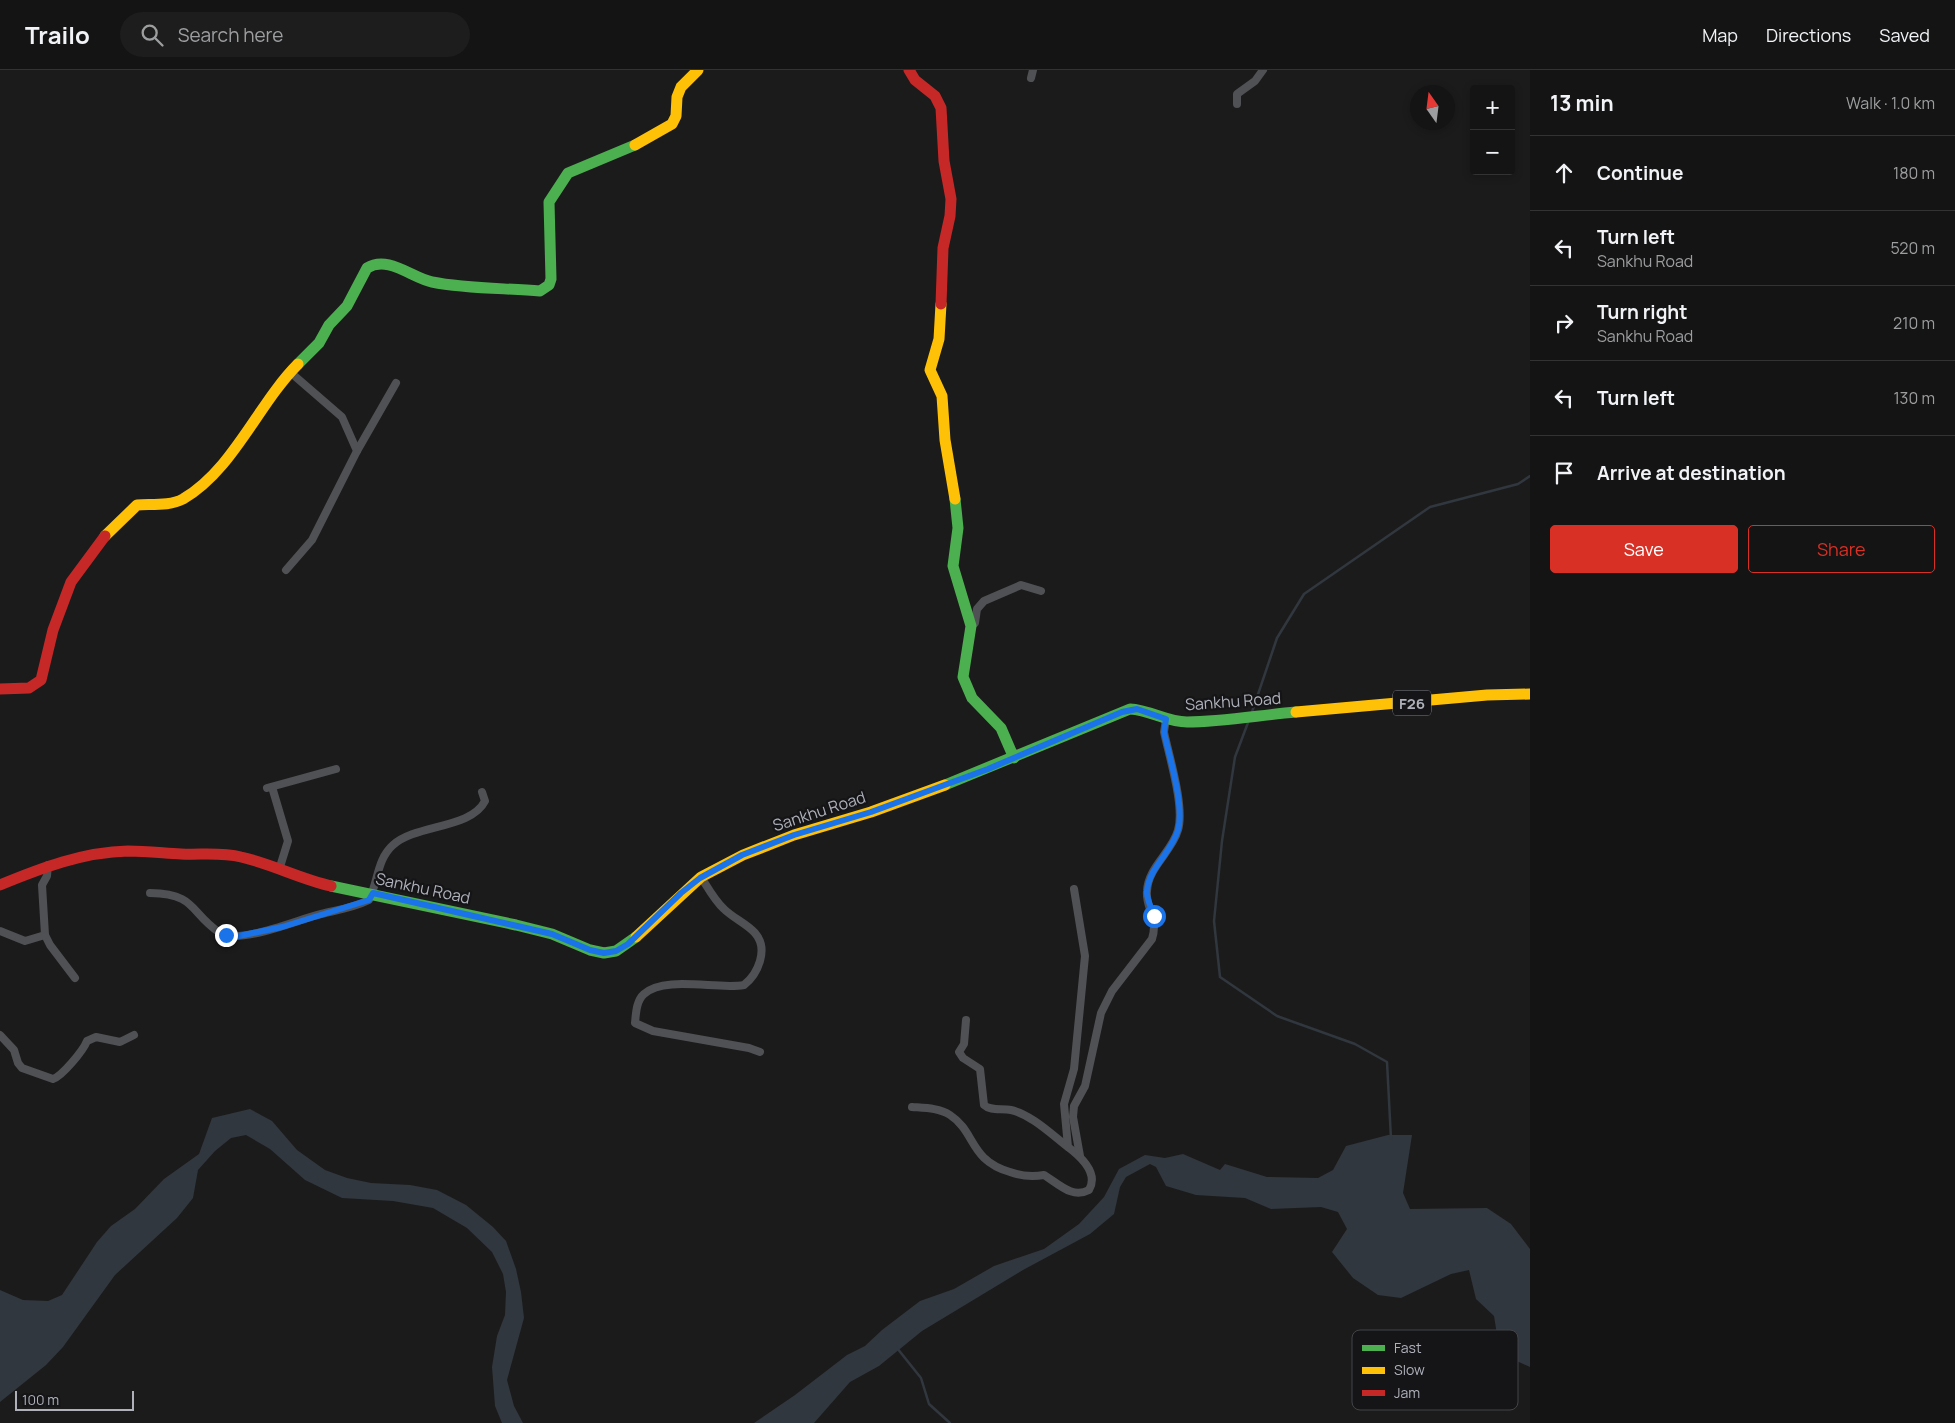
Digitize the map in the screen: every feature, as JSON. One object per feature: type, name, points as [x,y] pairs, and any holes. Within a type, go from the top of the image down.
[{"type":"street","points":[[0,689],[29,688],[41,680],[53,630],[71,582],[109,532],[137,505],[170,503],[182,499],[207,481],[219,468],[290,372],[319,343],[329,325],[346,306],[363,273],[372,265],[397,266],[422,280],[431,282],[540,291],[549,286],[551,279],[549,202],[568,173],[643,141],[672,124],[676,116],[677,98],[681,87],[698,70]]},
{"type":"street","points":[[909,70],[915,80],[935,96],[941,108],[944,161],[951,208],[943,248],[939,340],[930,370],[931,376],[942,396],[945,440],[953,482],[958,528],[953,566],[970,626],[963,669],[965,685],[982,710],[1001,728],[1014,758]]},
{"type":"street","points":[[1031,78],[1033,70]]},
{"type":"street","points":[[1237,104],[1238,94],[1255,81],[1264,70]]},
{"type":"street","points":[[290,372],[342,417],[357,451]]},
{"type":"street","points":[[286,570],[312,540],[357,451],[396,384]]},
{"type":"street","points":[[970,626],[975,623],[979,606],[984,601],[1021,585],[1042,591]]},
{"type":"street","name":"Sankhu Road","points":[[0,885],[48,865],[80,856],[114,852],[182,854],[217,852],[242,857],[310,881],[525,927],[604,953],[616,951],[628,944],[681,893],[700,878],[762,846],[871,812],[1014,758],[1130,709],[1144,710],[1166,719],[1186,722],[1293,714],[1487,695],[1530,694]]},
{"type":"street","points":[[1080,1156],[1073,1117],[1074,1106],[1085,1086],[1101,1013],[1112,991],[1152,939],[1155,929],[1154,916],[1146,892],[1152,872],[1167,853],[1178,830],[1180,808],[1164,732],[1166,719]]},
{"type":"street","points":[[279,870],[288,840],[270,788],[336,769]]},
{"type":"street","points":[[150,893],[172,894],[185,899],[220,932],[234,937],[282,927],[319,914],[346,909],[369,900],[384,857],[394,844],[407,837],[470,815],[481,809],[484,801],[482,792]]},
{"type":"street","points":[[48,865],[47,876],[42,885],[45,934],[50,945],[75,978]]},
{"type":"street","points":[[700,878],[723,909],[755,933],[761,944],[761,959],[751,980],[744,985],[666,985],[644,993],[638,1003],[635,1023],[654,1031],[749,1048],[760,1052]]},
{"type":"street","points":[[1068,1147],[1064,1104],[1074,1069],[1085,956],[1074,889]]},
{"type":"street","points":[[0,931],[25,941],[45,934]]},
{"type":"street","points":[[912,1107],[938,1110],[951,1115],[981,1156],[995,1168],[1019,1175],[1034,1177],[1044,1175],[1072,1194],[1082,1194],[1092,1186],[1086,1164],[1080,1156],[1038,1123],[1013,1110],[988,1108],[984,1104],[980,1069],[963,1058],[959,1052],[964,1044],[966,1020]]},
{"type":"street","points":[[0,1035],[14,1050],[18,1064],[22,1068],[53,1079],[59,1077],[64,1068],[84,1049],[87,1041],[96,1037],[120,1042],[134,1035]]},
{"type":"shaded area","points":[[250,1109],[272,1121],[297,1150],[325,1170],[347,1178],[371,1183],[410,1185],[437,1190],[466,1205],[493,1227],[506,1241],[516,1269],[524,1318],[507,1380],[514,1406],[523,1423],[502,1423],[495,1406],[492,1367],[497,1336],[505,1315],[506,1292],[503,1274],[492,1252],[467,1228],[433,1208],[393,1201],[342,1198],[305,1180],[270,1149],[246,1135],[231,1138],[215,1151],[198,1170],[193,1198],[177,1218],[115,1275],[63,1347],[46,1365],[0,1402],[0,1290],[23,1300],[48,1301],[62,1295],[97,1242],[111,1226],[135,1209],[164,1179],[199,1154],[212,1118]]},
{"type":"shaded area","points":[[1388,1135],[1412,1135],[1403,1193],[1410,1209],[1487,1208],[1511,1224],[1530,1249],[1530,1367],[1518,1362],[1518,1330],[1496,1330],[1494,1316],[1476,1299],[1469,1270],[1451,1274],[1401,1298],[1378,1295],[1353,1278],[1332,1252],[1347,1229],[1338,1212],[1321,1207],[1271,1209],[1245,1198],[1196,1195],[1166,1186],[1156,1167],[1150,1164],[1126,1177],[1120,1187],[1114,1214],[1090,1234],[1023,1270],[922,1331],[879,1366],[850,1382],[814,1423],[754,1423],[795,1395],[847,1355],[865,1346],[882,1330],[920,1301],[954,1289],[994,1266],[1044,1249],[1079,1224],[1104,1197],[1119,1169],[1145,1155],[1165,1158],[1183,1154],[1220,1170],[1225,1164],[1267,1177],[1318,1178],[1333,1170],[1346,1146]]},
{"type":"waterway","points":[[1252,712],[1277,638],[1304,594],[1430,507],[1518,484],[1530,476]]},
{"type":"waterway","points":[[1249,720],[1235,757],[1222,841],[1214,921],[1220,977],[1277,1016],[1355,1044],[1387,1062],[1391,1139]]},
{"type":"waterway","points":[[897,1348],[921,1378],[929,1404],[950,1423]]},
{"type":"traffic: fast","points":[[298,364],[319,343],[329,325],[347,306],[367,268],[375,265],[392,266],[432,282],[472,287],[540,291],[549,285],[551,279],[549,202],[568,173],[635,145]]},
{"type":"traffic: fast","points":[[955,499],[958,528],[953,566],[971,626],[963,677],[972,698],[1001,728],[1014,758]]},
{"type":"traffic: fast","points":[[945,785],[1130,709],[1187,722],[1228,720],[1296,712]]},
{"type":"traffic: fast","points":[[331,886],[516,925],[552,934],[590,950],[604,953],[616,951],[636,937]]},
{"type":"traffic: slow","points":[[635,145],[672,124],[676,116],[677,97],[681,87],[698,70]]},
{"type":"traffic: slow","points":[[941,304],[939,339],[930,370],[942,396],[945,440],[955,499]]},
{"type":"traffic: slow","points":[[105,536],[137,505],[167,504],[178,501],[201,487],[231,454],[270,398],[298,364]]},
{"type":"traffic: slow","points":[[1296,712],[1487,695],[1530,694]]},
{"type":"traffic: slow","points":[[636,937],[701,877],[743,855],[794,835],[871,812],[945,785]]},
{"type":"traffic: jam","points":[[909,70],[915,80],[935,96],[941,108],[944,161],[951,199],[950,216],[943,248],[941,304]]},
{"type":"traffic: jam","points":[[0,689],[29,688],[41,680],[53,630],[71,582],[105,536]]},
{"type":"traffic: jam","points":[[0,885],[62,862],[95,854],[128,851],[234,855],[331,886]]},
{"type":"route","points":[[226,935],[234,937],[282,927],[319,914],[346,909],[369,900],[373,893],[552,934],[590,950],[604,953],[616,951],[628,944],[681,893],[700,878],[742,855],[794,835],[871,812],[988,769],[1130,709],[1144,710],[1166,719],[1164,732],[1180,808],[1178,830],[1167,853],[1152,872],[1146,892],[1154,916]]}]
